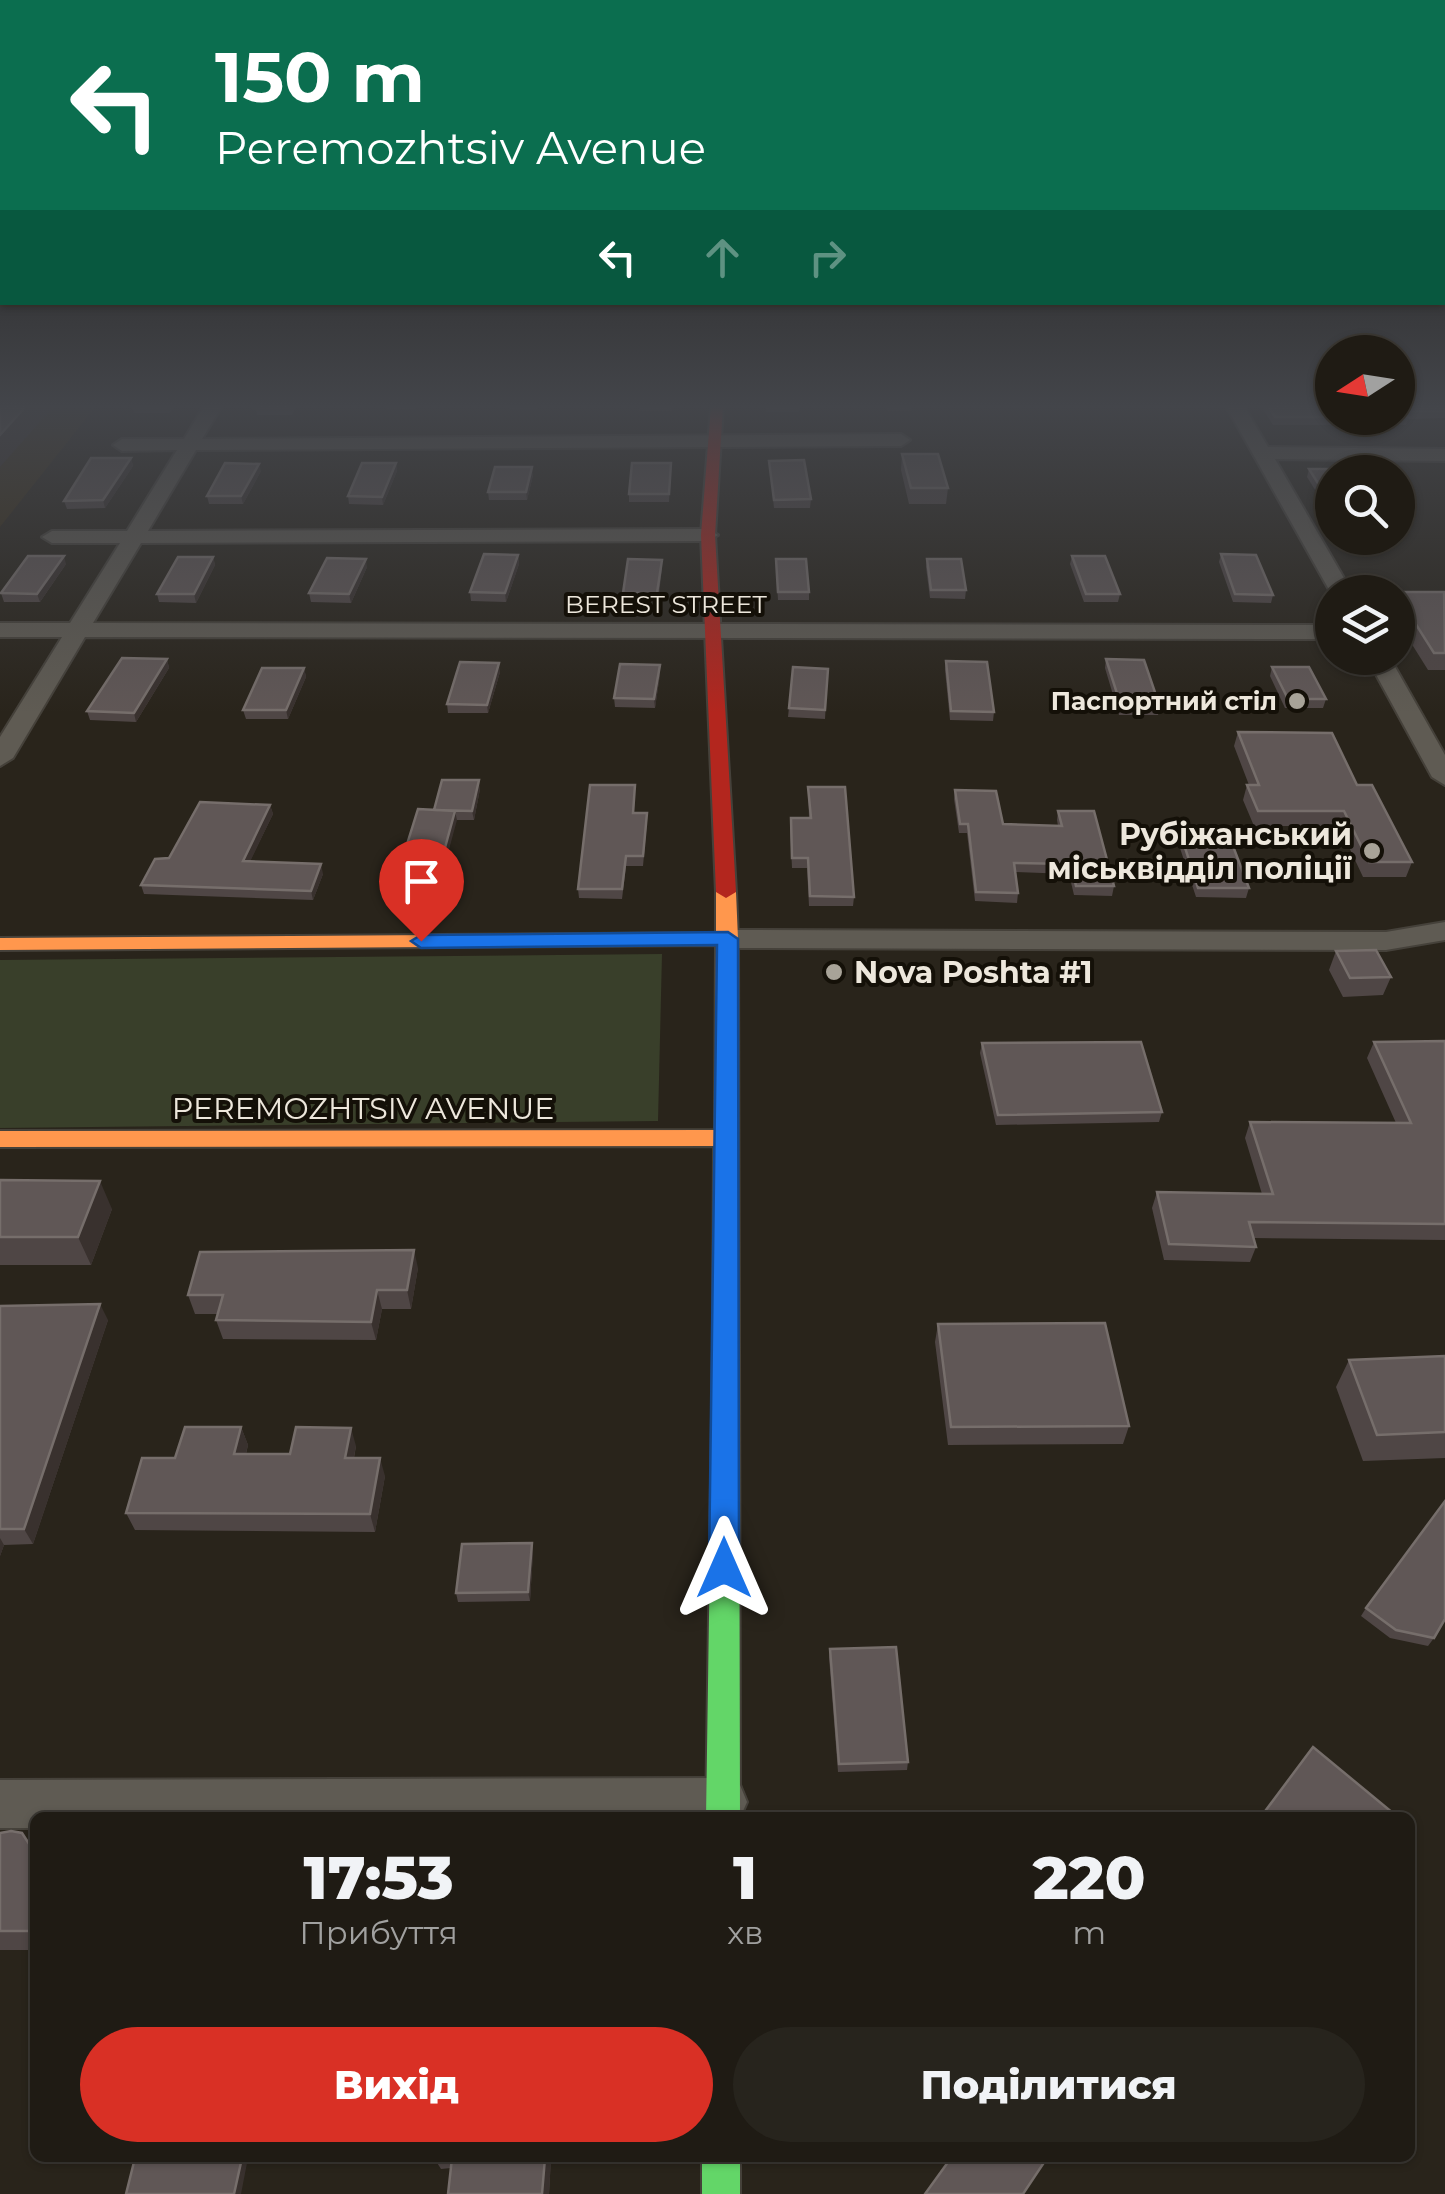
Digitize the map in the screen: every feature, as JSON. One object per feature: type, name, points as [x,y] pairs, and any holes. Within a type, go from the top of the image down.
[{"type":"street","points":[[0,758],[151,508]]},
{"type":"street","points":[[0,1804],[723,1810],[728,939],[709,508]]},
{"type":"street","points":[[1294,508],[1332,575]]},
{"type":"street","points":[[52,537],[708,535]]},
{"type":"street","name":"BEREST STREET","points":[[0,630],[1315,632]]},
{"type":"street","points":[[1388,675],[1445,777]]},
{"type":"street","points":[[0,944],[728,939],[1386,941],[1445,931]]},
{"type":"street","name":"PEREMOZHTSIV AVENUE","points":[[0,1139],[726,1138]]},
{"type":"street","points":[[721,2162],[721,2194]]},
{"type":"shaded area","points":[[0,508],[15,508],[0,527]]},
{"type":"green space","points":[[662,954],[658,1121],[0,1128],[0,960]]},
{"type":"building","points":[[484,554],[518,555],[505,593],[470,592]]},
{"type":"building","points":[[1221,554],[1256,555],[1273,595],[1235,594]]},
{"type":"building","points":[[28,556],[64,556],[37,594],[1,593]]},
{"type":"building","points":[[1072,556],[1105,556],[1120,594],[1086,594]]},
{"type":"building","points":[[178,557],[213,557],[194,594],[157,594]]},
{"type":"building","points":[[327,558],[366,559],[349,594],[309,593]]},
{"type":"building","points":[[628,559],[662,560],[657,593],[623,593]]},
{"type":"building","points":[[776,559],[806,559],[809,592],[778,592]]},
{"type":"building","points":[[927,559],[961,559],[966,590],[931,590]]},
{"type":"building","points":[[1415,592],[1444,592],[1445,653],[1434,653],[1415,623]]},
{"type":"building","points":[[122,658],[167,659],[134,713],[87,711]]},
{"type":"building","points":[[1106,659],[1144,660],[1160,707],[1121,706]]},
{"type":"building","points":[[946,661],[987,662],[994,712],[951,711]]},
{"type":"building","points":[[460,662],[499,663],[487,705],[447,704]]},
{"type":"building","points":[[620,664],[660,665],[654,699],[614,698]]},
{"type":"building","points":[[793,667],[828,669],[825,710],[789,708]]},
{"type":"building","points":[[1272,667],[1309,667],[1326,699],[1288,699]]},
{"type":"building","points":[[262,668],[304,668],[286,710],[243,710]]},
{"type":"building","points":[[1238,732],[1332,733],[1357,785],[1372,785],[1412,862],[1369,862],[1344,811],[1258,811],[1247,785],[1259,785]]},
{"type":"building","points":[[442,780],[479,780],[472,811],[434,810]]},
{"type":"building","points":[[590,785],[635,785],[633,813],[647,813],[643,856],[626,856],[622,889],[578,889]]},
{"type":"building","points":[[808,787],[845,787],[854,897],[810,896],[808,858],[792,858],[791,818],[811,818]]},
{"type":"building","points":[[955,790],[996,791],[1003,824],[1062,826],[1058,811],[1094,811],[1114,886],[1076,886],[1071,864],[1014,863],[1018,893],[976,892],[968,824],[960,824]]},
{"type":"building","points":[[200,802],[270,805],[243,861],[321,864],[311,891],[141,885],[155,859],[169,858]]},
{"type":"building","points":[[418,809],[455,811],[443,855],[404,854]]},
{"type":"building","points":[[1180,832],[1228,833],[1249,888],[1198,888]]},
{"type":"building","points":[[1376,950],[1391,977],[1350,978],[1336,951]]},
{"type":"building","points":[[1445,1041],[1445,1224],[1249,1222],[1256,1247],[1169,1244],[1157,1192],[1273,1194],[1250,1122],[1411,1123],[1374,1042]]},
{"type":"building","points":[[1141,1042],[1162,1112],[998,1115],[982,1043]]},
{"type":"building","points":[[0,1180],[100,1181],[78,1237],[0,1237]]},
{"type":"building","points":[[414,1250],[407,1290],[377,1290],[371,1322],[216,1320],[223,1295],[188,1295],[200,1252]]},
{"type":"building","points":[[100,1304],[24,1529],[0,1529],[0,1306]]},
{"type":"building","points":[[1105,1323],[1129,1426],[951,1427],[938,1324]]},
{"type":"building","points":[[1445,1356],[1445,1432],[1377,1435],[1349,1360]]},
{"type":"building","points":[[185,1427],[241,1427],[234,1454],[290,1454],[296,1427],[351,1428],[345,1458],[380,1458],[370,1514],[126,1513],[142,1458],[175,1458]]},
{"type":"building","points":[[1445,1501],[1445,1619],[1434,1638],[1396,1630],[1366,1608]]},
{"type":"building","points":[[532,1543],[528,1592],[456,1593],[462,1544]]},
{"type":"building","points":[[896,1647],[908,1762],[839,1764],[830,1649]]},
{"type":"building","points":[[1313,1747],[1392,1812],[1264,1812]]},
{"type":"building","points":[[0,1833],[22,1833],[30,1845],[30,1931],[0,1931]]},
{"type":"building","points":[[134,2162],[241,2162],[234,2194],[126,2194]]},
{"type":"building","points":[[452,2162],[545,2162],[542,2194],[448,2194]]},
{"type":"building","points":[[948,2162],[1044,2162],[1023,2194],[925,2194]]},
{"type":"traffic: fast","points":[[723,1812],[726,1348]]},
{"type":"traffic: fast","points":[[721,2162],[721,2194]]},
{"type":"traffic: slow","points":[[726,892],[726,1348]]},
{"type":"traffic: slow","points":[[0,944],[728,939]]},
{"type":"traffic: slow","points":[[0,1139],[727,1138]]},
{"type":"traffic: jam","points":[[710,508],[726,892]]},
{"type":"place","name":"Паспортний стіл","points":[[1297,701]]},
{"type":"place","name":"Рубіжанський міськвідділ поліції","points":[[1372,851]]},
{"type":"place","name":"Nova Poshta #1","points":[[834,972]]},
{"type":"route","points":[[421,941],[728,939],[724,1568]]}]
